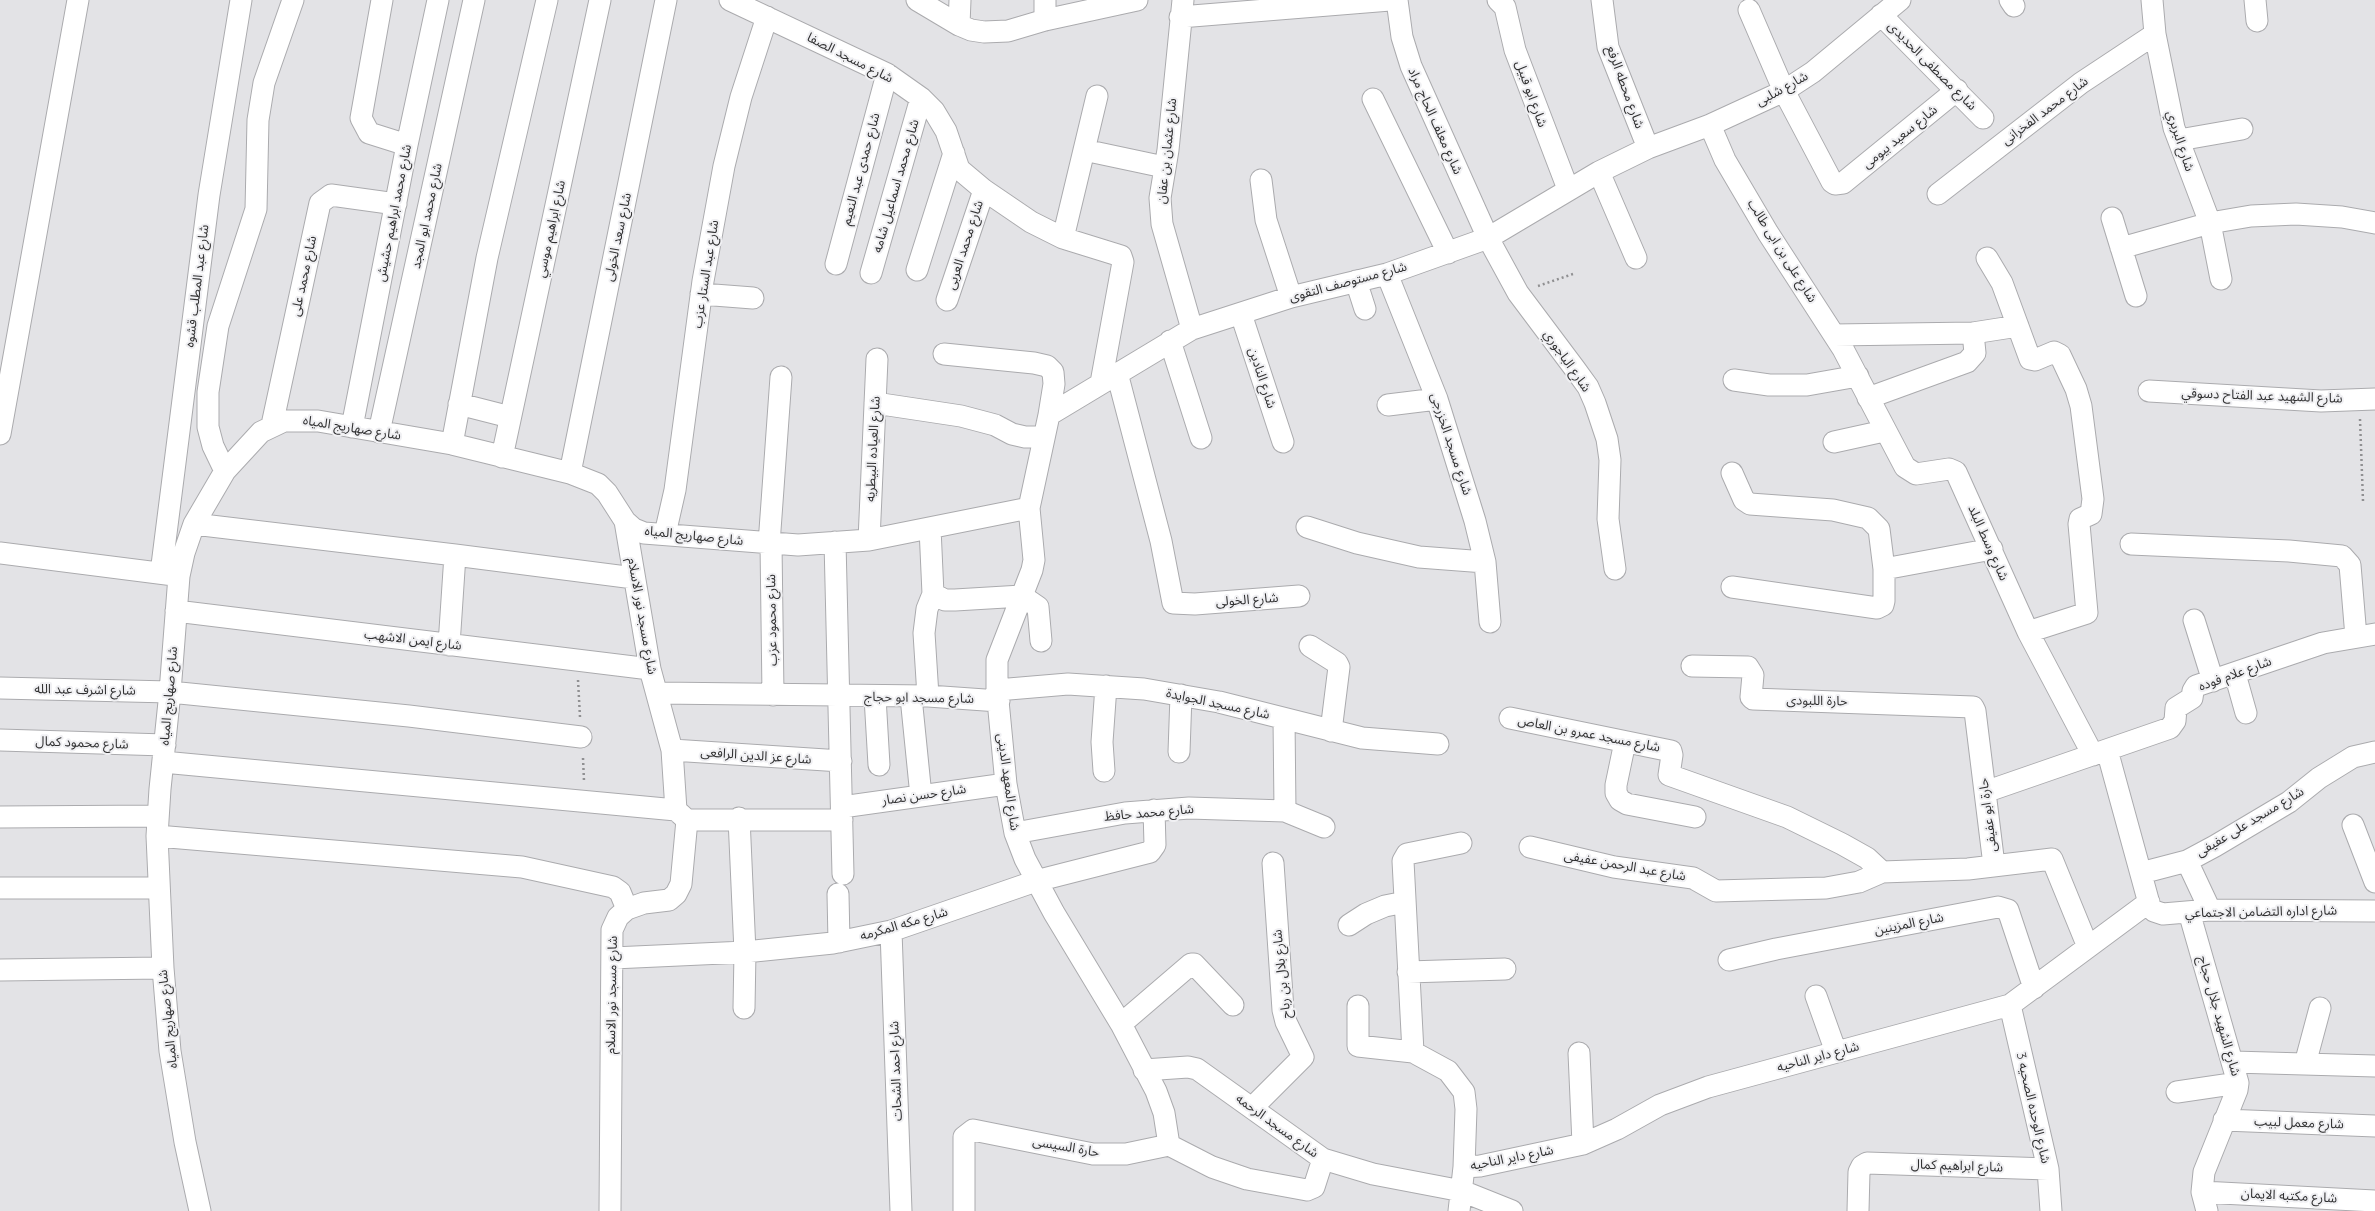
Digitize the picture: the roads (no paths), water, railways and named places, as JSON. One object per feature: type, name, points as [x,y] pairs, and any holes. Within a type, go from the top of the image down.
[{"type":"street","points":[[0,434],[78,0]]},
{"type":"street","name":"شارع عبد المطلب قشوه","points":[[170,574],[209,194],[241,0]]},
{"type":"street","points":[[225,471],[213,446],[208,427],[208,392],[218,326],[256,208],[258,120],[264,83],[293,0]]},
{"type":"street","points":[[382,0],[361,118],[369,133],[407,145]]},
{"type":"street","name":"شارع محمد ابراهيم حشيش","points":[[352,427],[407,145],[438,0]]},
{"type":"street","name":"شارع محمد ابو المجد","points":[[379,432],[474,0]]},
{"type":"street","points":[[452,444],[487,258],[547,0]]},
{"type":"street","name":"شارع ابراهيم موسي","points":[[502,457],[600,0]]},
{"type":"street","name":"شارع سعد الخولى","points":[[570,473],[666,0]]},
{"type":"street","name":"شارع مسجد الصفا","points":[[730,0],[887,74],[921,98],[934,111],[946,130],[959,169],[984,190],[1031,222],[1063,238],[1121,256],[1123,262],[1109,378]]},
{"type":"street","points":[[917,0],[971,30],[996,32],[1045,10],[1137,0]]},
{"type":"street","points":[[959,24],[960,0]]},
{"type":"street","points":[[1181,9],[1390,0]]},
{"type":"street","name":"شارع معلف الحاج مراد","points":[[1397,0],[1402,37],[1411,66],[1488,238]]},
{"type":"street","name":"شارع ابو قبيل","points":[[1498,0],[1505,7],[1515,50],[1568,189]]},
{"type":"street","name":"شارع محطه الرفع","points":[[1602,0],[1608,47],[1648,148]]},
{"type":"street","name":"شارع شلبى","points":[[1648,148],[1710,125],[1784,91],[1813,72],[1900,0]]},
{"type":"street","name":"شارع البربري","points":[[2152,0],[2156,34],[2170,114],[2210,223],[2221,279]]},
{"type":"street","points":[[2255,0],[2257,21]]},
{"type":"street","name":"شارع عثمان بن عفان","points":[[1181,9],[1168,150],[1160,198],[1162,224],[1192,329]]},
{"type":"street","points":[[1749,10],[1784,91]]},
{"type":"street","name":"شارع مصطفى الحديدى","points":[[1881,15],[1957,90],[1983,118]]},
{"type":"street","name":"شارع عبد الستار عزب","points":[[664,534],[676,490],[701,294],[726,158],[741,97],[767,17]]},
{"type":"street","name":"شارع محمد الفخرانى","points":[[1938,194],[2080,83],[2156,34]]},
{"type":"street","name":"شارع حمدى عبد النعيم","points":[[836,264],[887,74]]},
{"type":"street","name":"شارع سعيد بيومى","points":[[1784,91],[1832,182],[1843,183],[1957,90]]},
{"type":"street","points":[[1063,238],[1096,96]]},
{"type":"street","name":"شارع محمد اسماعيل شامه","points":[[871,273],[921,98]]},
{"type":"street","points":[[1373,99],[1448,253]]},
{"type":"street","name":"شارع على بن ابى طالب","points":[[1710,125],[1725,160],[1768,233],[1834,335],[1858,376]]},
{"type":"street","points":[[2179,140],[2242,129]]},
{"type":"street","name":"شارع مستوصف التقوى","points":[[1049,415],[1192,329],[1290,297],[1387,274],[1488,238],[1598,172],[1648,148]]},
{"type":"street","points":[[1084,150],[1164,167]]},
{"type":"street","points":[[917,270],[954,153]]},
{"type":"street","points":[[1598,172],[1636,258]]},
{"type":"street","points":[[1261,180],[1266,220],[1290,297]]},
{"type":"street","name":"شارع محمد العربى","points":[[947,300],[984,190]]},
{"type":"street","name":"شارع محمد على","points":[[272,425],[320,203],[331,195],[396,204]]},
{"type":"street","points":[[2121,248],[2210,223],[2250,216],[2296,214],[2342,217],[2375,223]]},
{"type":"street","points":[[2112,218],[2136,296]]},
{"type":"street","name":"شارع الباجوري","points":[[1488,238],[1518,293],[1588,387],[1606,440],[1610,460],[1608,519],[1614,569]]},
{"type":"street","points":[[1987,258],[2002,283],[2030,359],[2035,360],[2054,352],[2060,355],[2076,389],[2082,406],[2092,499],[2090,515],[2080,519],[2079,524],[2087,613],[2028,632]]},
{"type":"street","name":"شارع مسجد الخزرجى","points":[[1387,274],[1437,399],[1476,521],[1485,562],[1490,622]]},
{"type":"street","points":[[1356,281],[1366,309]]},
{"type":"street","points":[[701,294],[753,298]]},
{"type":"street","name":"شارع النادين","points":[[1241,314],[1283,442]]},
{"type":"street","points":[[1834,335],[1973,333],[2018,326]]},
{"type":"street","points":[[1868,398],[1967,362],[1975,353],[1973,333]]},
{"type":"street","points":[[1170,341],[1201,438]]},
{"type":"street","name":"شارع المعهد الدينى","points":[[944,354],[1047,366],[1053,372],[1054,379],[1049,415],[1029,508],[1034,560],[1022,596],[997,660],[1001,748],[1006,784],[1015,833],[1036,881],[1121,1024],[1156,1091],[1164,1113],[1170,1144]]},
{"type":"street","name":"شارع العياده البيطريه","points":[[869,540],[877,359]]},
{"type":"street","points":[[1734,380],[1769,385],[1807,385],[1858,376]]},
{"type":"street","name":"شارع وسط البلد","points":[[1858,376],[1884,431],[1905,467],[1911,473],[1949,469],[1956,472],[1992,549],[2028,632],[2100,752]]},
{"type":"street","name":"شارع محمود عزب","points":[[773,695],[770,544],[781,378]]},
{"type":"street","name":"شارع الخولى","points":[[1109,378],[1161,541],[1171,601],[1175,604],[1195,604],[1299,596]]},
{"type":"street","name":"شارع الشهيد عبد الفتاح دسوقي","points":[[2149,391],[2321,401],[2367,399]]},
{"type":"street","points":[[1388,405],[1437,399]]},
{"type":"street","points":[[875,403],[961,416],[995,425],[1012,434],[1025,437],[1044,437]]},
{"type":"street","points":[[459,404],[510,417]]},
{"type":"street","name":"شارع صهاريج المياه","points":[[200,1211],[185,1142],[170,1051],[163,968],[159,888],[157,836],[158,816],[176,611],[170,574],[184,553],[194,524],[225,471],[261,432],[272,425],[284,421],[297,420],[352,427],[452,444],[570,473],[598,484],[608,493],[625,521],[634,529],[644,533],[798,545],[869,540],[1029,508]]},
{"type":"street","points":[[1834,442],[1884,431]]},
{"type":"street","points":[[1732,473],[1744,500],[1750,504],[1834,510],[1868,518],[1879,530],[1884,569],[1884,601],[1883,605],[1877,608],[1732,587]]},
{"type":"street","name":"شارع مسجد نور الاسلام","points":[[610,1211],[612,930],[618,917],[627,909],[644,903],[669,900],[676,894],[681,884],[682,815],[672,750],[658,693],[650,670],[625,521]]},
{"type":"street","points":[[194,524],[634,578]]},
{"type":"street","points":[[1307,527],[1357,543],[1419,557],[1485,562]]},
{"type":"street","points":[[921,796],[919,697],[927,609],[933,594],[930,528]]},
{"type":"street","points":[[835,542],[842,813],[839,942]]},
{"type":"street","points":[[2131,544],[2289,551],[2342,556],[2350,565],[2366,635]]},
{"type":"street","points":[[1884,569],[1992,549]]},
{"type":"street","points":[[0,553],[170,574]]},
{"type":"street","points":[[449,644],[455,555]]},
{"type":"street","points":[[933,594],[945,600],[1022,596],[1038,607],[1041,641]]},
{"type":"street","name":"شارع ايمن الاشهب","points":[[176,611],[650,670]]},
{"type":"street","points":[[2194,620],[2213,680]]},
{"type":"street","name":"شارع علام فوده","points":[[1985,792],[2170,728],[2174,721],[2176,708],[2192,698],[2194,688],[2213,680],[2235,674],[2323,643],[2366,635]]},
{"type":"street","points":[[1310,646],[1337,663],[1339,667],[1331,730]]},
{"type":"street","name":"حارة اللبودى","points":[[1692,666],[1748,667],[1753,675],[1751,697],[1753,699],[1973,706]]},
{"type":"street","points":[[2235,674],[2246,713]]},
{"type":"street","name":"شارع مسجد الجوايدة","points":[[998,696],[1068,684],[1144,689],[1219,702],[1362,738],[1438,744]]},
{"type":"street","points":[[1104,770],[1102,742],[1106,686]]},
{"type":"street","name":"شارع اشرف عبد الله","points":[[0,688],[170,692],[409,716],[581,737]]},
{"type":"street","points":[[658,693],[839,697]]},
{"type":"street","points":[[1179,752],[1181,695]]},
{"type":"street","name":"شارع مسجد ابو حجاج","points":[[839,697],[998,696]]},
{"type":"street","points":[[875,697],[879,765]]},
{"type":"street","name":"حارة ابو عفيفى","points":[[1973,706],[1976,711],[1994,865],[2049,858],[2054,861],[2088,947]]},
{"type":"street","name":"شارع مسجد عمرو بن العاص","points":[[1510,718],[1671,751],[1672,755],[1669,775],[1787,817],[1867,858],[1882,872]]},
{"type":"street","points":[[1284,719],[1285,811]]},
{"type":"street","name":"شارع محمود كمال","points":[[0,740],[164,753],[682,815]]},
{"type":"street","points":[[1625,742],[1616,785],[1616,793],[1620,800],[1695,818]]},
{"type":"street","name":"شارع عز الدين الرافعى","points":[[672,750],[840,762]]},
{"type":"street","points":[[2100,752],[2141,873],[2149,904]]},
{"type":"street","name":"شارع مسجد على عفيفى","points":[[2141,873],[2187,861],[2289,802],[2319,778],[2352,757],[2375,752]]},
{"type":"street","name":"شارع حسن نصار","points":[[682,815],[739,818],[842,813],[921,796],[1006,784]]},
{"type":"street","name":"شارع محمد حافظ","points":[[1015,833],[1125,813],[1189,808],[1285,811],[1324,827]]},
{"type":"street","name":"شارع مكه المكرمه","points":[[613,958],[745,952],[839,942],[891,931],[1036,881],[1150,852],[1155,846],[1154,810]]},
{"type":"street","points":[[0,817],[158,816]]},
{"type":"street","points":[[739,818],[745,952],[744,1008]]},
{"type":"street","points":[[2353,825],[2375,882]]},
{"type":"street","points":[[157,836],[522,867],[613,887],[620,892],[627,909]]},
{"type":"street","points":[[1413,1052],[1408,972],[1404,856],[1461,843]]},
{"type":"street","name":"شارع عبد الرحمن عفيفى","points":[[1530,847],[1614,867],[1693,878],[1716,891],[1826,888],[1859,882],[1882,872]]},
{"type":"street","points":[[2187,861],[2210,910]]},
{"type":"street","name":"شارع بلال بن رباح","points":[[1253,1107],[1303,1057],[1286,1022],[1284,1010],[1273,864]]},
{"type":"street","points":[[1882,872],[1968,869],[1994,865]]},
{"type":"street","points":[[0,888],[159,888]]},
{"type":"street","points":[[1349,925],[1379,909],[1405,902]]},
{"type":"street","name":"شارع اداره التضامن الاجتماعي","points":[[2149,904],[2163,914],[2210,910],[2375,911]]},
{"type":"street","name":"شارع داير الناحيه","points":[[1464,1167],[1480,1166],[1583,1144],[1617,1129],[1660,1105],[1708,1087],[2010,1006],[2088,947],[2149,904]]},
{"type":"street","name":"شارع المزينين","points":[[1729,960],[1776,949],[1998,907],[2008,910],[2034,988]]},
{"type":"street","name":"شارع الشهيد جلال حجاج","points":[[2189,912],[2238,1083],[2237,1090],[2204,1172],[2204,1202]]},
{"type":"street","name":"شارع احمد الشحات","points":[[891,931],[901,1211]]},
{"type":"street","points":[[1121,1024],[1192,964],[1194,964],[1233,1004]]},
{"type":"street","points":[[0,970],[163,968]]},
{"type":"street","points":[[1408,972],[1505,969]]},
{"type":"street","points":[[1816,996],[1836,1052]]},
{"type":"street","points":[[1358,1006],[1358,1046],[1413,1052],[1448,1071],[1460,1083],[1466,1100],[1464,1167],[1461,1201]]},
{"type":"street","name":"شارع الوحده الصحيه 3","points":[[2010,1006],[2048,1169],[2052,1211]]},
{"type":"street","points":[[2305,1064],[2320,1008]]},
{"type":"street","points":[[1579,1053],[1583,1144]]},
{"type":"street","points":[[2233,1062],[2375,1066]]},
{"type":"street","name":"شارع مسجد الرحمه","points":[[1144,1070],[1192,1067],[1253,1107],[1323,1159],[1461,1201],[1512,1211]]},
{"type":"street","points":[[2177,1092],[2238,1083]]},
{"type":"street","name":"شارع معمل لبيب","points":[[2224,1120],[2375,1126]]},
{"type":"street","name":"حارة السيسى","points":[[964,1211],[964,1137],[973,1130],[1093,1154],[1126,1154],[1170,1144]]},
{"type":"street","points":[[1170,1144],[1212,1167],[1247,1179],[1307,1190],[1314,1187],[1323,1159]]},
{"type":"street","name":"شارع ابراهيم كمال","points":[[1858,1211],[1859,1172],[1862,1166],[1867,1163],[2048,1169]]},
{"type":"street","name":"شارع مكتبه الايمان","points":[[2204,1202],[2375,1201]]}]
